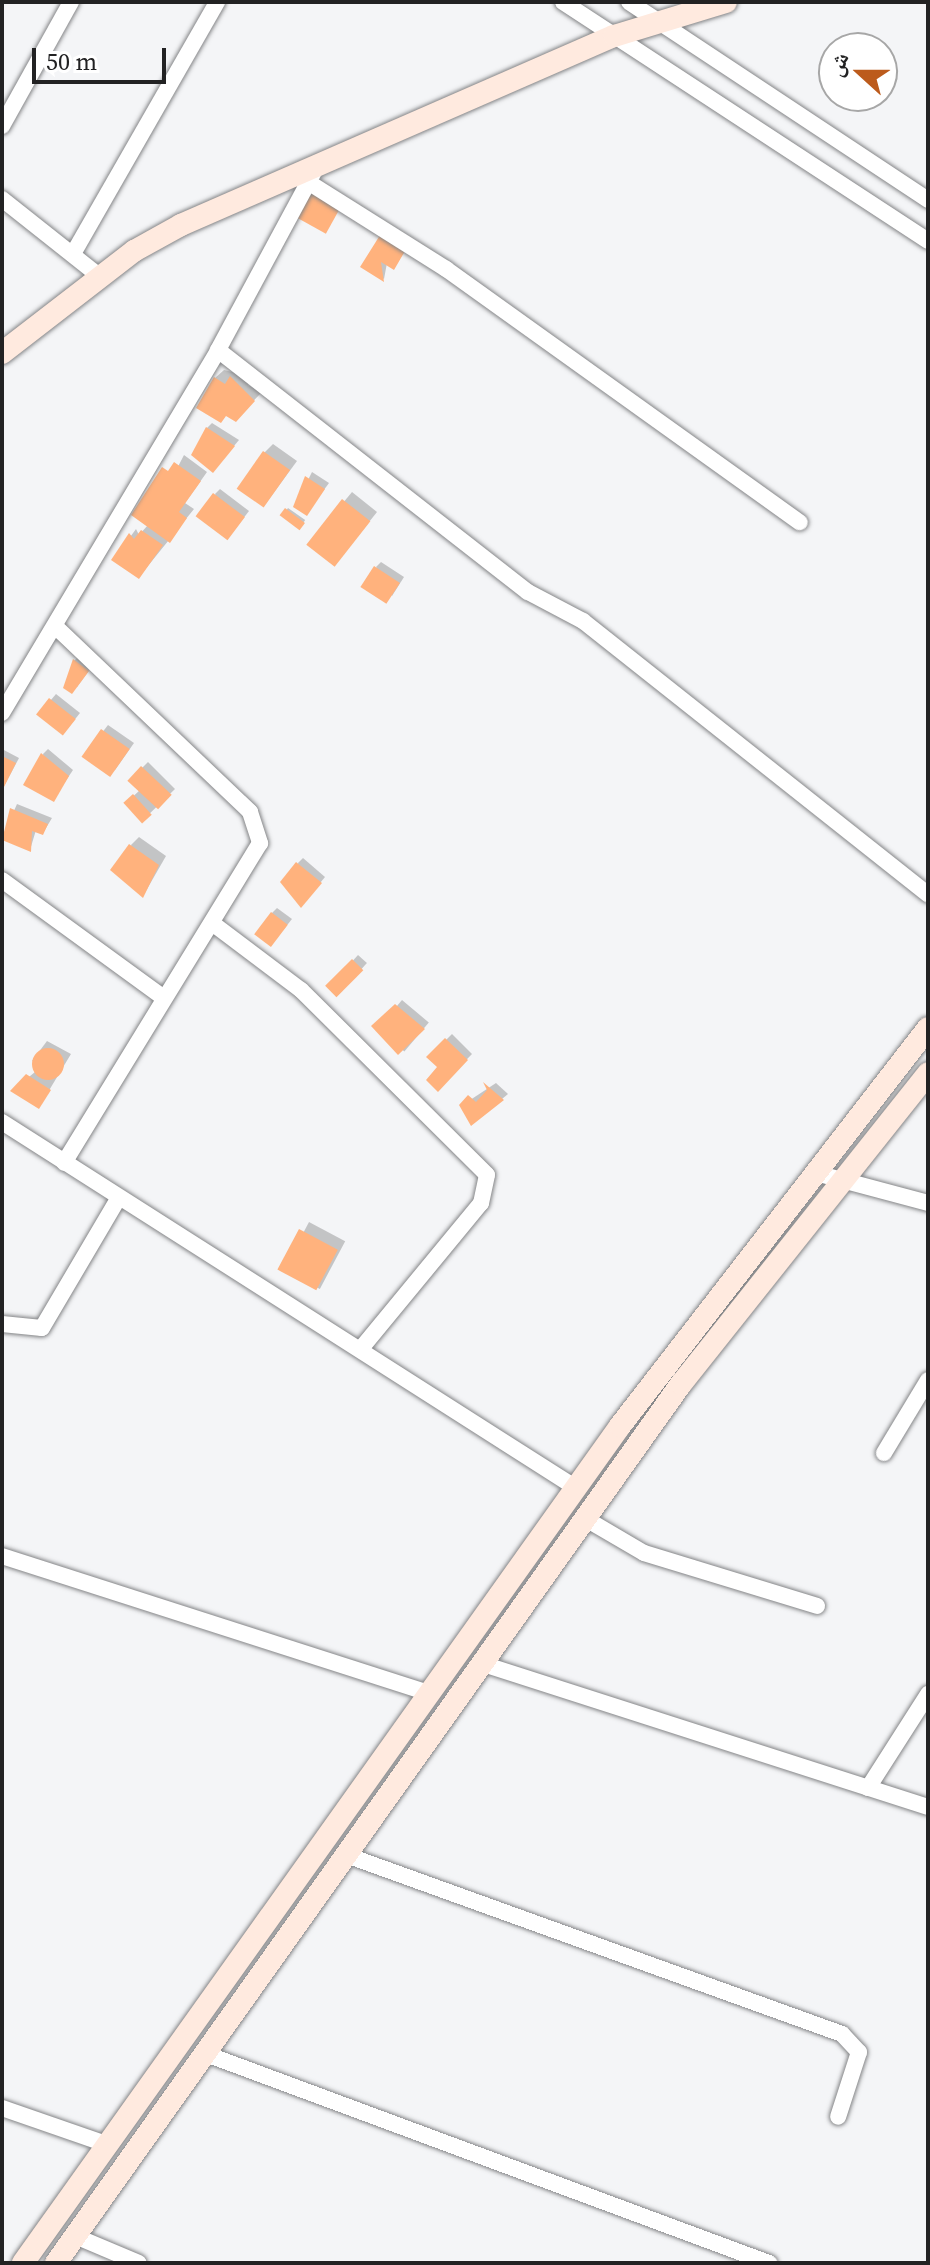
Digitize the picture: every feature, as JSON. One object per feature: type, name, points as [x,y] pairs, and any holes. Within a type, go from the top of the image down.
[{"type":"main road","points":[[2,353],[99,276],[181,225],[312,175],[614,36],[726,2]]},
{"type":"main road","points":[[23,2263],[576,1488],[928,1028]]},
{"type":"main road","points":[[56,2263],[349,1856],[586,1519],[842,1180],[928,1073]]},
{"type":"main road","points":[[207,2009],[227,2024]]},
{"type":"street","points":[[2,126],[71,2]]},
{"type":"street","points":[[74,252],[217,2]]},
{"type":"street","points":[[563,2],[928,241]]},
{"type":"street","points":[[629,2],[928,200]]},
{"type":"street","points":[[2,713],[56,627],[218,350],[312,175],[800,522]]},
{"type":"street","points":[[2,199],[74,252],[99,276]]},
{"type":"street","points":[[218,350],[528,592],[583,621],[928,894]]},
{"type":"street","points":[[56,627],[256,821],[256,857],[161,996],[64,1163]]},
{"type":"street","points":[[2,880],[161,996]]},
{"type":"street","points":[[212,923],[301,990],[487,1175],[481,1203],[360,1350]]},
{"type":"street","points":[[2,1122],[118,1199],[576,1488]]},
{"type":"street","points":[[816,1173],[928,1203]]},
{"type":"street","points":[[2,1324],[42,1328],[118,1199]]},
{"type":"street","points":[[884,1453],[928,1380]]},
{"type":"street","points":[[586,1519],[644,1553],[817,1606]]},
{"type":"street","points":[[2,1556],[428,1693]]},
{"type":"street","points":[[483,1664],[928,1807]]},
{"type":"street","points":[[868,1788],[928,1694]]},
{"type":"street","points":[[349,1856],[842,2034],[859,2052],[838,2117]]},
{"type":"street","points":[[206,2054],[769,2263]]},
{"type":"street","points":[[2,2108],[109,2145]]},
{"type":"street","points":[[75,2236],[139,2263]]},
{"type":"building","points":[[310,186],[342,204],[326,234],[294,216]]},
{"type":"building","points":[[382,232],[405,251],[394,270],[381,262],[384,282],[360,267]]},
{"type":"building","points":[[230,376],[255,401],[236,422],[226,416],[221,423],[196,408],[214,377],[225,384]]},
{"type":"building","points":[[206,427],[235,446],[213,473],[191,455]]},
{"type":"building","points":[[263,451],[290,470],[264,508],[237,489]]},
{"type":"building","points":[[174,462],[201,481],[179,512],[187,518],[170,543],[131,515],[162,467],[168,471]]},
{"type":"building","points":[[305,476],[325,489],[307,516],[293,507]]},
{"type":"building","points":[[213,493],[245,517],[227,540],[196,516]]},
{"type":"building","points":[[342,499],[370,521],[335,567],[306,545]]},
{"type":"building","points":[[285,508],[305,523],[300,530],[280,515]]},
{"type":"building","points":[[141,530],[163,545],[139,579],[111,560],[129,533],[134,539]]},
{"type":"building","points":[[374,566],[400,583],[386,604],[360,587]]},
{"type":"building","points":[[73,659],[89,671],[72,694],[63,688]]},
{"type":"building","points":[[49,698],[76,719],[63,735],[36,715]]},
{"type":"building","points":[[101,729],[130,749],[110,777],[81,757]]},
{"type":"building","points":[[41,753],[69,776],[54,802],[23,785]]},
{"type":"building","points":[[2,756],[16,763],[2,791]]},
{"type":"building","points":[[141,766],[172,795],[158,809],[127,781]]},
{"type":"building","points":[[133,794],[152,815],[142,824],[123,803]]},
{"type":"building","points":[[10,808],[48,824],[43,835],[32,831],[31,852],[2,840]]},
{"type":"building","points":[[129,844],[159,865],[143,898],[110,870]]},
{"type":"building","points":[[296,862],[322,883],[301,908],[280,882]]},
{"type":"building","points":[[271,912],[288,925],[271,947],[254,934]]},
{"type":"building","points":[[352,959],[363,970],[336,997],[325,986]]},
{"type":"building","points":[[395,1004],[425,1029],[398,1055],[371,1026]]},
{"type":"building","points":[[445,1038],[468,1060],[438,1092],[426,1080],[437,1067],[426,1057]]},
{"type":"building","points":[[48,1048],[59,1053],[64,1064],[59,1075],[48,1080],[37,1075],[32,1064],[37,1053]]},
{"type":"building","points":[[26,1074],[51,1090],[39,1109],[10,1091]]},
{"type":"building","points":[[483,1082],[504,1100],[471,1126],[459,1105],[468,1095],[476,1102],[487,1090]]},
{"type":"building","points":[[299,1229],[338,1250],[316,1290],[277,1270]]}]
